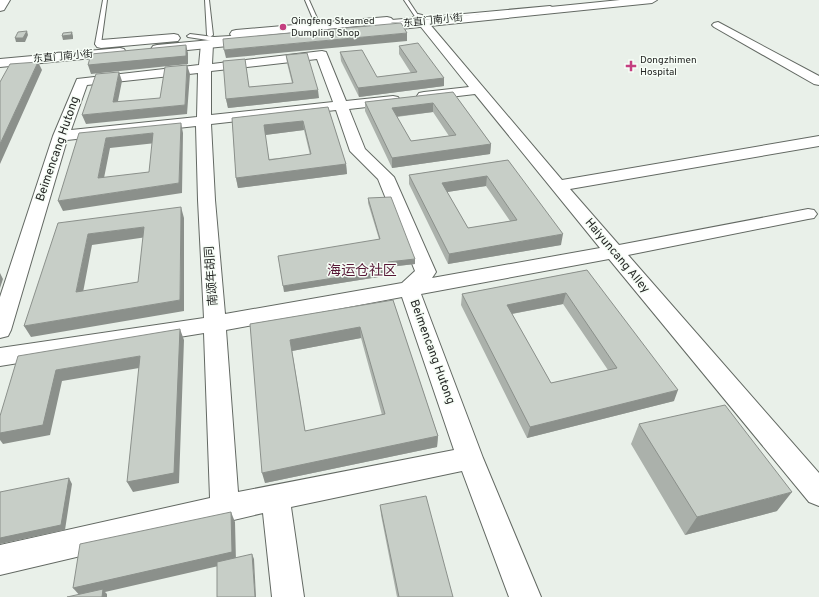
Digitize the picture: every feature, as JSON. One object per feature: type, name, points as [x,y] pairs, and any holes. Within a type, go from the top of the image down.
[{"type":"main road","points":[[0,8],[5,0]]},
{"type":"main road","name":"东直门南小街","points":[[0,63],[319,26],[420,19],[600,0]]},
{"type":"main road","name":"东直门南小街","points":[[0,53],[98,44],[203,39],[652,0]]},
{"type":"street","name":"Haiyuncang Alley","points":[[420,19],[477,90],[819,492]]},
{"type":"street","points":[[718,24],[819,81]]},
{"type":"street","name":"南颂年胡同","points":[[203,39],[205,69],[204,120],[206,192],[226,508]]},
{"type":"street","name":"Beimencang Hutong","points":[[0,330],[9,269],[82,82],[322,55],[358,151],[386,177],[426,272],[409,288],[470,458],[525,597]]},
{"type":"street","points":[[61,136],[477,90]]},
{"type":"street","points":[[558,186],[819,141]]},
{"type":"street","points":[[0,357],[215,324],[614,252],[808,214]]},
{"type":"street","points":[[0,560],[275,497],[470,458]]},
{"type":"street","points":[[275,497],[288,597]]},
{"type":"lane","points":[[98,44],[105,0]]},
{"type":"lane","points":[[207,0],[203,39],[235,38],[626,0]]},
{"type":"lane","points":[[307,0],[319,26]]},
{"type":"lane","points":[[406,0],[420,19]]},
{"type":"building","points":[[401,23],[407,33],[224,50],[223,39]]},
{"type":"building","points":[[27,31],[23,38],[15,38],[18,32]]},
{"type":"building","points":[[72,32],[71,35],[62,36],[63,33]]},
{"type":"building","points":[[418,43],[444,78],[358,88],[340,52],[362,50],[377,77],[417,72],[399,46]]},
{"type":"building","points":[[186,45],[186,56],[88,65],[91,54]]},
{"type":"building","points":[[307,53],[318,90],[226,99],[223,61],[245,59],[249,87],[293,83],[286,55]]},
{"type":"building","points":[[38,62],[0,144],[0,82],[10,64]]},
{"type":"building","points":[[187,65],[185,105],[82,115],[96,74],[119,72],[113,102],[160,98],[165,67]]},
{"type":"building","points":[[453,92],[491,144],[392,158],[365,102]],"holes":[[[433,103],[456,135],[411,141],[392,108]]]},
{"type":"building","points":[[328,107],[346,164],[236,178],[232,118]],"holes":[[[303,121],[311,154],[269,160],[264,125]]]},
{"type":"building","points":[[181,123],[179,183],[58,201],[79,133]],"holes":[[[153,133],[149,172],[98,178],[106,138]]]},
{"type":"building","points":[[508,160],[563,234],[449,254],[409,175]],"holes":[[[487,176],[517,220],[468,228],[442,183]]]},
{"type":"building","points":[[391,197],[415,259],[388,262],[391,269],[283,286],[278,256],[380,239],[368,198]]},
{"type":"building","points":[[181,207],[180,300],[24,326],[58,223]],"holes":[[[144,227],[138,282],[76,292],[88,234]]]},
{"type":"building","points":[[587,270],[678,390],[530,427],[462,294]],"holes":[[[566,293],[617,368],[551,383],[507,305]]]},
{"type":"building","points":[[393,300],[438,436],[262,473],[250,324]],"holes":[[[360,327],[385,414],[305,431],[290,340]]]},
{"type":"building","points":[[180,329],[174,473],[127,482],[140,356],[56,370],[43,425],[0,433],[0,416],[18,356]]},
{"type":"building","points":[[725,405],[792,492],[697,517],[639,424]]},
{"type":"building","points":[[69,478],[61,525],[0,538],[0,492]]},
{"type":"building","points":[[426,496],[453,597],[399,597],[380,505]]},
{"type":"building","points":[[231,512],[232,552],[73,588],[80,544]]},
{"type":"building","points":[[252,554],[255,597],[217,597],[217,562]]},
{"type":"building","points":[[103,589],[102,597],[67,597]]},
{"type":"place","name":"Qingfeng Steamed Dumpling Shop","points":[[283,27]]},
{"type":"place","name":"Dongzhimen Hospital","points":[[631,66]]},
{"type":"district","name":"海运仓社区","points":[[362,271]]}]
